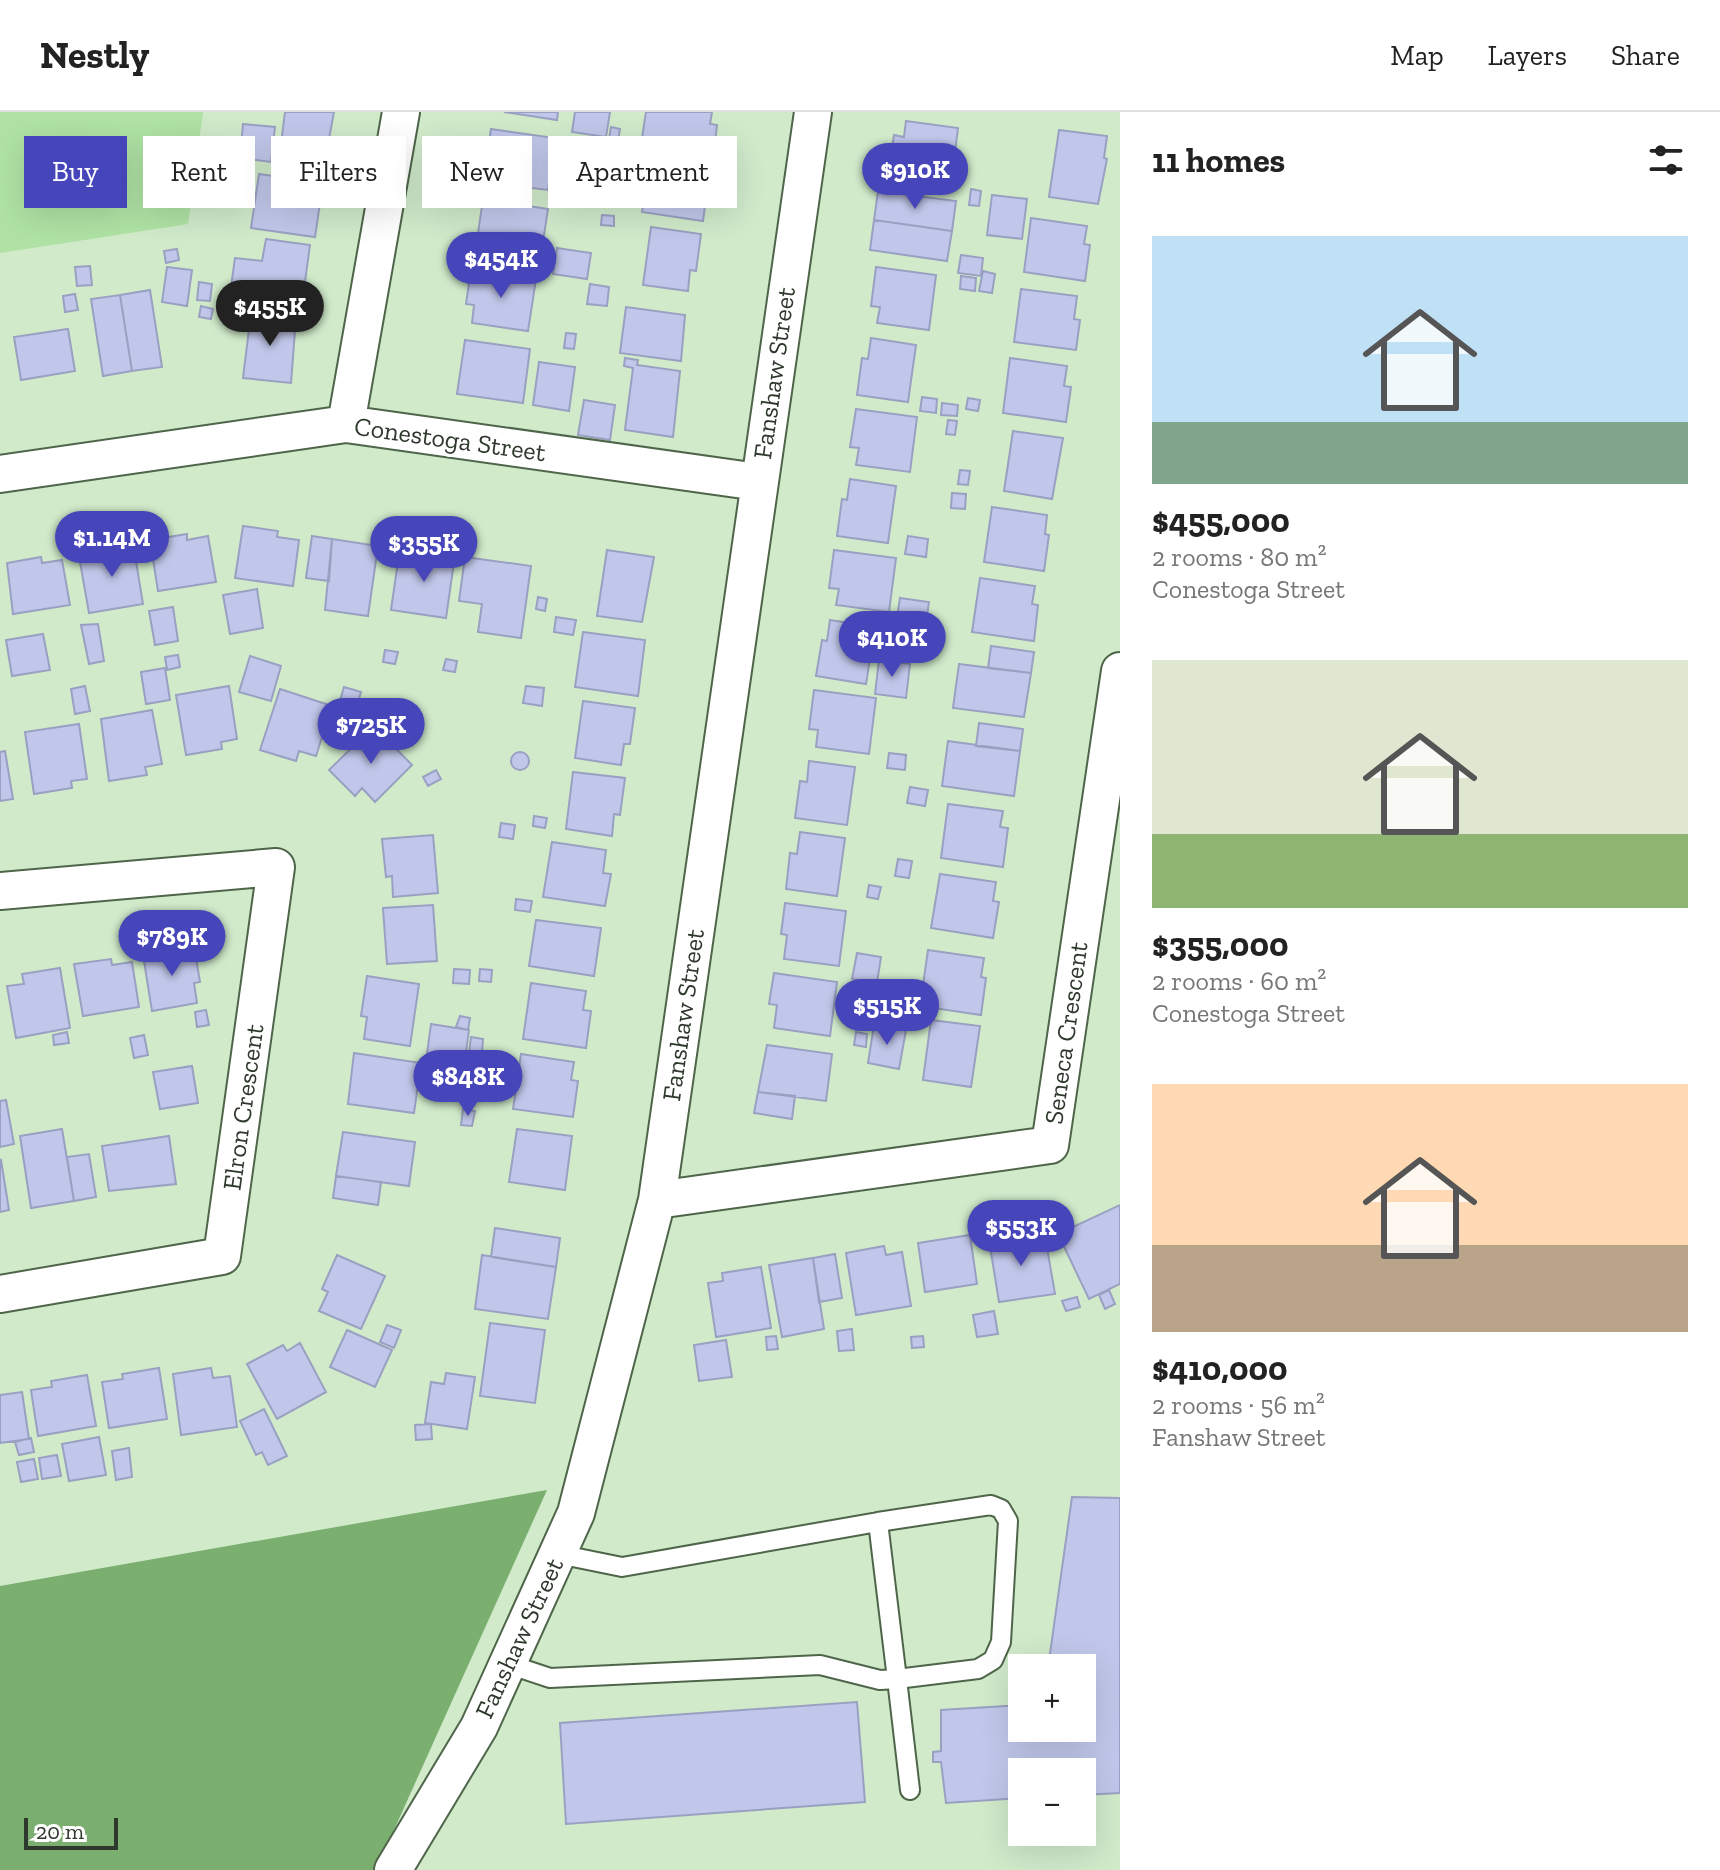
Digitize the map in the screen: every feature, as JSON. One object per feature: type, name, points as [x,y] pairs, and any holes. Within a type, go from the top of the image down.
[{"type":"street","points":[[346,424],[401,112]]},
{"type":"street","name":"Fanshaw Street","points":[[393,1870],[479,1727],[576,1513],[657,1200],[813,112]]},
{"type":"street","name":"Conestoga Street","points":[[0,474],[346,424],[758,482]]},
{"type":"street","name":"Seneca Crescent","points":[[657,1200],[1050,1145],[1120,671]]},
{"type":"street","name":"Elron Crescent","points":[[0,891],[276,867],[222,1256],[0,1294]]},
{"type":"lane","points":[[508,1664],[550,1678],[820,1665],[880,1680],[978,1669],[993,1660],[1001,1642],[1008,1521],[1001,1509],[991,1505],[622,1567],[558,1554]]},
{"type":"lane","points":[[878,1522],[910,1790]]},
{"type":"green space","points":[[0,112],[203,112],[200,136],[143,136],[143,208],[190,208],[188,224],[0,253]]},
{"type":"green space","points":[[547,1490],[376,1870],[0,1870],[0,1586]]},
{"type":"building","points":[[285,112],[334,112],[330,136],[282,136]]},
{"type":"building","points":[[504,112],[558,112],[557,120]]},
{"type":"building","points":[[575,112],[610,112],[606,136],[572,132]]},
{"type":"building","points":[[646,112],[712,112],[710,124],[717,125],[716,136],[642,136]]},
{"type":"building","points":[[906,121],[958,128],[951,183],[888,174],[894,135],[904,137]]},
{"type":"building","points":[[243,124],[275,127],[274,136],[271,136],[271,162],[255,160],[255,136],[242,136]]},
{"type":"building","points":[[611,127],[620,129],[619,136],[610,136]]},
{"type":"building","points":[[491,129],[548,137],[548,190],[532,188],[532,136],[490,136]]},
{"type":"building","points":[[1059,130],[1107,136],[1104,158],[1107,159],[1098,204],[1049,197]]},
{"type":"building","points":[[259,174],[271,176],[271,208],[319,208],[315,237],[251,228]]},
{"type":"building","points":[[971,189],[981,191],[979,206],[969,205]]},
{"type":"building","points":[[878,191],[956,201],[952,231],[874,220]]},
{"type":"building","points":[[992,195],[1027,199],[1022,239],[987,235]]},
{"type":"building","points":[[482,208],[548,209],[540,261],[484,253],[487,234],[478,233]]},
{"type":"building","points":[[643,208],[705,208],[703,221],[642,212]]},
{"type":"building","points":[[602,215],[614,216],[614,226],[601,225]]},
{"type":"building","points":[[1031,218],[1087,226],[1084,244],[1090,245],[1085,281],[1024,272]]},
{"type":"building","points":[[874,220],[952,231],[947,261],[870,250]]},
{"type":"building","points":[[651,227],[701,234],[696,271],[690,270],[688,291],[643,285]]},
{"type":"building","points":[[266,239],[310,245],[301,311],[229,301],[235,258],[262,261]]},
{"type":"building","points":[[557,248],[591,253],[587,279],[553,274]]},
{"type":"building","points":[[177,249],[179,260],[166,263],[164,251]]},
{"type":"building","points":[[961,255],[983,258],[981,276],[958,273]]},
{"type":"building","points":[[90,266],[92,285],[77,286],[75,267]]},
{"type":"building","points":[[167,267],[192,270],[187,306],[162,302]]},
{"type":"building","points":[[876,267],[936,275],[929,330],[877,323],[880,307],[871,306]]},
{"type":"building","points":[[471,269],[536,279],[528,331],[472,323],[474,305],[466,304]]},
{"type":"building","points":[[983,271],[995,274],[992,293],[979,291]]},
{"type":"building","points":[[961,276],[976,278],[975,291],[960,289]]},
{"type":"building","points":[[199,282],[212,284],[210,301],[197,300]]},
{"type":"building","points":[[590,284],[609,287],[607,306],[587,304]]},
{"type":"building","points":[[1021,289],[1077,296],[1074,319],[1080,320],[1076,350],[1014,342]]},
{"type":"building","points":[[150,290],[162,367],[132,371],[120,295]]},
{"type":"building","points":[[75,294],[78,310],[65,312],[63,296]]},
{"type":"building","points":[[120,295],[132,371],[103,376],[91,299]]},
{"type":"building","points":[[201,306],[213,309],[211,319],[199,317]]},
{"type":"building","points":[[626,307],[685,315],[681,361],[620,353]]},
{"type":"building","points":[[251,313],[296,318],[291,383],[243,378]]},
{"type":"building","points":[[68,329],[75,371],[21,380],[14,337]]},
{"type":"building","points":[[566,333],[576,334],[574,349],[564,348]]},
{"type":"building","points":[[871,338],[916,345],[908,402],[857,395],[862,358],[868,359]]},
{"type":"building","points":[[465,340],[530,349],[523,403],[457,394]]},
{"type":"building","points":[[625,358],[638,360],[637,365],[680,371],[673,437],[625,430],[633,368],[624,366]]},
{"type":"building","points":[[1010,358],[1067,366],[1064,386],[1071,387],[1066,422],[1003,413]]},
{"type":"building","points":[[539,362],[575,367],[569,411],[533,405]]},
{"type":"building","points":[[922,397],[937,399],[936,413],[920,411]]},
{"type":"building","points":[[968,398],[980,400],[978,411],[966,409]]},
{"type":"building","points":[[584,400],[615,405],[610,440],[578,435]]},
{"type":"building","points":[[942,403],[958,405],[957,416],[941,415]]},
{"type":"building","points":[[856,409],[917,417],[910,472],[856,465],[859,448],[850,447]]},
{"type":"building","points":[[948,420],[957,421],[955,435],[946,434]]},
{"type":"building","points":[[1013,431],[1063,438],[1052,499],[1004,491]]},
{"type":"building","points":[[960,470],[970,471],[968,485],[958,484]]},
{"type":"building","points":[[850,479],[896,486],[888,543],[837,536],[842,499],[847,500]]},
{"type":"building","points":[[952,493],[966,494],[965,509],[951,508]]},
{"type":"building","points":[[992,507],[1047,515],[1045,534],[1049,535],[1044,571],[984,562]]},
{"type":"building","points":[[243,526],[278,531],[277,537],[299,540],[293,586],[235,578]]},
{"type":"building","points":[[187,534],[187,540],[208,536],[216,582],[158,591],[150,540]]},
{"type":"building","points":[[312,536],[332,539],[329,581],[306,578]]},
{"type":"building","points":[[908,536],[928,539],[926,557],[905,554]]},
{"type":"building","points":[[332,539],[378,546],[368,616],[325,610]]},
{"type":"building","points":[[133,543],[143,604],[89,613],[80,562],[96,559],[94,549]]},
{"type":"building","points":[[607,550],[654,557],[642,622],[597,616]]},
{"type":"building","points":[[834,550],[896,558],[889,612],[836,605],[839,589],[829,588]]},
{"type":"building","points":[[424,551],[455,555],[446,618],[391,610],[399,554],[423,558]]},
{"type":"building","points":[[41,557],[42,563],[62,560],[70,605],[13,614],[7,563]]},
{"type":"building","points":[[465,557],[531,566],[521,638],[478,632],[482,604],[459,601]]},
{"type":"building","points":[[980,578],[1035,586],[1032,604],[1038,605],[1034,641],[972,632]]},
{"type":"building","points":[[257,589],[263,628],[230,634],[223,595]]},
{"type":"building","points":[[538,597],[547,599],[545,611],[536,609]]},
{"type":"building","points":[[900,598],[929,602],[925,628],[896,624]]},
{"type":"building","points":[[173,607],[178,641],[155,645],[149,611]]},
{"type":"building","points":[[556,617],[576,620],[573,635],[554,632]]},
{"type":"building","points":[[830,620],[875,627],[866,684],[816,676],[822,640],[827,641]]},
{"type":"building","points":[[98,624],[104,661],[89,664],[81,625]]},
{"type":"building","points":[[583,632],[645,640],[638,696],[575,687]]},
{"type":"building","points":[[43,634],[50,670],[12,676],[6,640]]},
{"type":"building","points":[[991,646],[1034,652],[1031,673],[988,668]]},
{"type":"building","points":[[385,650],[398,652],[395,664],[383,662]]},
{"type":"building","points":[[178,655],[180,667],[167,670],[165,657]]},
{"type":"building","points":[[250,656],[281,666],[271,701],[239,692]]},
{"type":"building","points":[[446,659],[457,661],[455,672],[443,670]]},
{"type":"building","points":[[879,660],[910,664],[906,698],[875,694]]},
{"type":"building","points":[[959,664],[1031,673],[1024,717],[953,708]]},
{"type":"building","points":[[165,668],[170,700],[146,704],[141,672]]},
{"type":"building","points":[[85,686],[90,711],[75,714],[71,689]]},
{"type":"building","points":[[229,686],[237,739],[221,742],[222,749],[186,755],[176,695]]},
{"type":"building","points":[[526,686],[544,688],[542,706],[523,703]]},
{"type":"building","points":[[344,687],[361,692],[356,709],[339,704]]},
{"type":"building","points":[[280,689],[332,706],[316,756],[299,751],[296,761],[260,750]]},
{"type":"building","points":[[814,690],[876,698],[869,754],[816,747],[818,730],[809,729]]},
{"type":"building","points":[[583,701],[635,708],[630,744],[624,744],[621,765],[575,758]]},
{"type":"building","points":[[152,710],[162,764],[145,767],[147,775],[109,781],[101,719]]},
{"type":"building","points":[[979,723],[1023,729],[1020,751],[976,746]]},
{"type":"building","points":[[79,724],[87,779],[71,781],[72,788],[34,794],[25,732]]},
{"type":"building","points":[[374,726],[412,765],[375,802],[362,788],[355,796],[329,770]]},
{"type":"building","points":[[948,741],[1020,751],[1014,796],[942,786]]},
{"type":"building","points":[[5,751],[13,799],[0,801],[0,752]]},
{"type":"building","points":[[520,752],[529,761],[520,770],[511,761]]},
{"type":"building","points":[[889,753],[906,755],[905,770],[887,768]]},
{"type":"building","points":[[809,761],[855,767],[847,825],[795,818],[800,781],[807,782]]},
{"type":"building","points":[[436,770],[441,779],[428,786],[423,777]]},
{"type":"building","points":[[573,772],[625,778],[620,815],[614,814],[612,836],[566,829]]},
{"type":"building","points":[[910,787],[928,790],[925,806],[907,803]]},
{"type":"building","points":[[948,804],[1003,811],[1000,827],[1008,828],[1003,867],[941,858]]},
{"type":"building","points":[[534,816],[547,818],[545,828],[533,826]]},
{"type":"building","points":[[501,823],[515,825],[513,839],[499,837]]},
{"type":"building","points":[[800,832],[845,838],[837,896],[786,889],[790,853],[797,854]]},
{"type":"building","points":[[433,835],[438,893],[393,897],[392,876],[386,877],[382,839]]},
{"type":"building","points":[[552,842],[606,850],[603,873],[611,874],[605,906],[543,897]]},
{"type":"building","points":[[898,859],[912,861],[909,878],[895,876]]},
{"type":"building","points":[[940,874],[996,882],[993,901],[999,902],[993,938],[931,928]]},
{"type":"building","points":[[869,885],[881,887],[878,899],[867,897]]},
{"type":"building","points":[[516,899],[532,901],[530,912],[515,910]]},
{"type":"building","points":[[785,903],[846,911],[839,966],[784,959],[787,935],[781,934]]},
{"type":"building","points":[[433,905],[437,961],[387,964],[383,908]]},
{"type":"building","points":[[536,920],[601,928],[594,976],[529,966]]},
{"type":"building","points":[[194,946],[200,982],[194,983],[197,1003],[152,1011],[143,955]]},
{"type":"building","points":[[928,950],[984,958],[981,977],[986,978],[981,1015],[920,1006]]},
{"type":"building","points":[[857,953],[881,957],[877,983],[852,979]]},
{"type":"building","points":[[111,959],[112,965],[132,962],[139,1007],[83,1016],[74,964]]},
{"type":"building","points":[[60,968],[70,1028],[16,1038],[7,986],[24,984],[22,974]]},
{"type":"building","points":[[454,969],[470,970],[469,984],[453,983]]},
{"type":"building","points":[[480,969],[492,970],[491,982],[479,981]]},
{"type":"building","points":[[774,973],[837,982],[830,1036],[774,1028],[777,1005],[769,1004]]},
{"type":"building","points":[[367,976],[419,984],[410,1046],[364,1039],[367,1017],[361,1016]]},
{"type":"building","points":[[531,983],[586,991],[583,1010],[591,1011],[586,1048],[523,1039]]},
{"type":"building","points":[[882,988],[897,990],[895,1000],[880,998]]},
{"type":"building","points":[[206,1010],[209,1025],[197,1027],[195,1012]]},
{"type":"building","points":[[460,1016],[470,1018],[468,1030],[456,1027]]},
{"type":"building","points":[[931,1020],[980,1026],[971,1087],[923,1080]]},
{"type":"building","points":[[431,1024],[469,1030],[465,1059],[427,1054]]},
{"type":"building","points":[[874,1025],[906,1030],[899,1069],[868,1063]]},
{"type":"building","points":[[67,1032],[69,1043],[54,1045],[53,1035]]},
{"type":"building","points":[[856,1032],[867,1034],[866,1047],[854,1045]]},
{"type":"building","points":[[144,1035],[148,1055],[134,1058],[130,1038]]},
{"type":"building","points":[[471,1037],[483,1039],[482,1054],[469,1053]]},
{"type":"building","points":[[767,1045],[832,1054],[826,1101],[758,1092]]},
{"type":"building","points":[[354,1053],[421,1063],[414,1113],[348,1104]]},
{"type":"building","points":[[521,1054],[574,1062],[571,1080],[578,1081],[573,1117],[513,1109]]},
{"type":"building","points":[[192,1066],[198,1103],[160,1109],[153,1072]]},
{"type":"building","points":[[449,1066],[466,1069],[463,1087],[446,1085]]},
{"type":"building","points":[[758,1092],[795,1096],[792,1119],[754,1113]]},
{"type":"building","points":[[6,1100],[14,1144],[0,1147],[0,1101]]},
{"type":"building","points":[[463,1109],[475,1111],[472,1126],[461,1125]]},
{"type":"building","points":[[62,1129],[74,1201],[31,1208],[20,1136]]},
{"type":"building","points":[[517,1129],[572,1136],[565,1190],[509,1182]]},
{"type":"building","points":[[343,1132],[415,1142],[409,1186],[336,1176]]},
{"type":"building","points":[[169,1136],[176,1184],[109,1191],[102,1146]]},
{"type":"building","points":[[89,1154],[96,1197],[74,1201],[67,1157]]},
{"type":"building","points":[[0,1161],[9,1210],[0,1212]]},
{"type":"building","points":[[336,1176],[381,1182],[378,1205],[333,1198]]},
{"type":"building","points":[[1120,1205],[1120,1284],[1089,1299],[1058,1234]]},
{"type":"building","points":[[495,1228],[560,1238],[556,1267],[491,1257]]},
{"type":"building","points":[[1022,1234],[1022,1240],[1045,1236],[1055,1294],[999,1302],[989,1240]]},
{"type":"building","points":[[970,1235],[977,1284],[925,1292],[918,1243]]},
{"type":"building","points":[[884,1246],[886,1255],[902,1252],[911,1306],[856,1315],[846,1253]]},
{"type":"building","points":[[835,1254],[842,1298],[819,1302],[813,1258]]},
{"type":"building","points":[[337,1255],[385,1276],[361,1329],[319,1311],[328,1292],[322,1289]]},
{"type":"building","points":[[482,1255],[556,1267],[548,1319],[475,1309]]},
{"type":"building","points":[[813,1258],[824,1329],[782,1337],[769,1265]]},
{"type":"building","points":[[761,1267],[771,1328],[716,1337],[708,1283],[723,1281],[722,1273]]},
{"type":"building","points":[[1109,1290],[1115,1304],[1105,1309],[1099,1295]]},
{"type":"building","points":[[1077,1297],[1080,1307],[1066,1311],[1062,1301]]},
{"type":"building","points":[[994,1311],[998,1334],[977,1337],[973,1315]]},
{"type":"building","points":[[490,1323],[545,1330],[535,1403],[480,1396]]},
{"type":"building","points":[[387,1325],[401,1330],[394,1348],[380,1342]]},
{"type":"building","points":[[852,1329],[854,1350],[839,1351],[837,1331]]},
{"type":"building","points":[[347,1330],[392,1350],[375,1387],[330,1367]]},
{"type":"building","points":[[776,1336],[778,1349],[767,1350],[766,1337]]},
{"type":"building","points":[[923,1336],[924,1347],[912,1348],[911,1337]]},
{"type":"building","points":[[726,1340],[732,1377],[699,1381],[694,1345]]},
{"type":"building","points":[[300,1343],[326,1392],[277,1419],[247,1364],[283,1345],[287,1351]]},
{"type":"building","points":[[159,1368],[167,1419],[109,1428],[102,1382],[123,1379],[122,1374]]},
{"type":"building","points":[[211,1368],[213,1378],[230,1376],[237,1427],[181,1435],[173,1374]]},
{"type":"building","points":[[446,1373],[475,1377],[467,1429],[425,1423],[431,1382],[444,1384]]},
{"type":"building","points":[[87,1375],[96,1426],[38,1436],[31,1390],[52,1387],[51,1381]]},
{"type":"building","points":[[22,1392],[29,1439],[0,1443],[0,1395]]},
{"type":"building","points":[[264,1409],[287,1456],[268,1465],[262,1452],[256,1455],[240,1421]]},
{"type":"building","points":[[431,1424],[432,1439],[416,1440],[415,1425]]},
{"type":"building","points":[[99,1437],[106,1475],[69,1481],[62,1444]]},
{"type":"building","points":[[31,1438],[34,1452],[19,1455],[15,1442]]},
{"type":"building","points":[[129,1448],[132,1477],[116,1480],[112,1451]]},
{"type":"building","points":[[57,1455],[61,1476],[42,1479],[39,1458]]},
{"type":"building","points":[[34,1459],[38,1479],[21,1482],[17,1462]]},
{"type":"building","points":[[1072,1497],[1120,1498],[1120,1793],[1096,1794],[1096,1758],[1008,1758],[1008,1799],[946,1803],[941,1762],[933,1762],[933,1752],[941,1751],[941,1710],[1008,1706],[1008,1742],[1096,1742],[1096,1654],[1050,1654]]},
{"type":"building","points":[[857,1702],[865,1802],[566,1824],[560,1723]]}]
